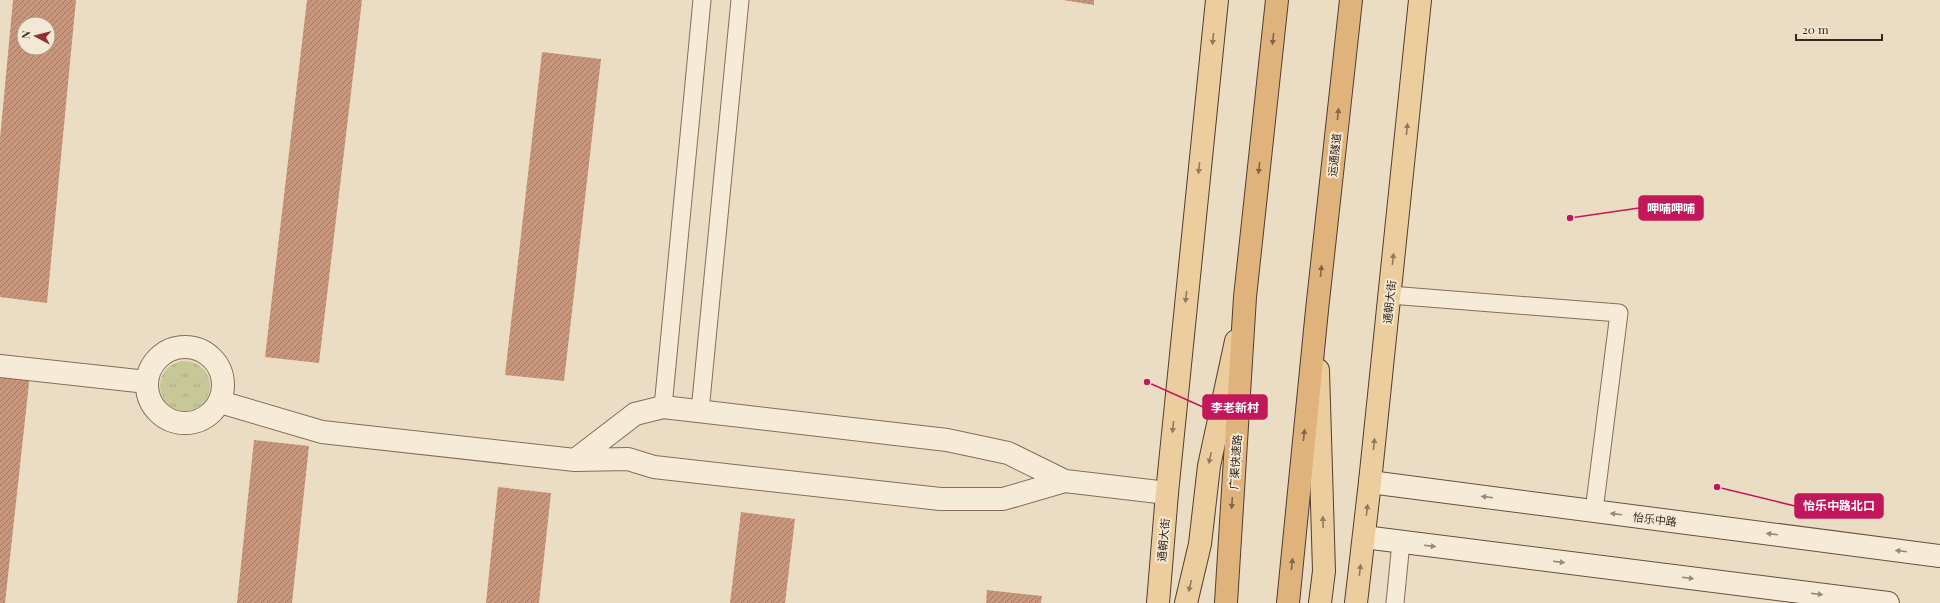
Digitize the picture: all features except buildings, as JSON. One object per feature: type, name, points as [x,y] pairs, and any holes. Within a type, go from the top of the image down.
[{"type":"highway","points":[[1245,297],[1277,0]]},
{"type":"highway","name":"运通隧道","points":[[1317,310],[1351,0]]},
{"type":"highway","name":"广渠快速路","points":[[1226,603],[1245,297]]},
{"type":"highway","points":[[1288,603],[1317,310]]},
{"type":"main road","name":"通朝大街","points":[[1158,603],[1166,492],[1217,0]]},
{"type":"main road","name":"通朝大街","points":[[1356,603],[1390,295],[1420,0]]},
{"type":"main road","points":[[1186,603],[1200,544],[1209,466],[1245,297]]},
{"type":"main road","points":[[1317,310],[1324,571],[1320,603]]},
{"type":"street","points":[[189,347],[200,350],[211,357],[219,366],[223,390],[220,402],[213,412],[203,420],[192,424],[179,424],[168,420],[158,414],[152,405],[148,394],[147,382],[150,371],[156,360],[171,350],[189,347]]},
{"type":"street","points":[[0,366],[147,382]]},
{"type":"street","points":[[220,402],[322,432],[575,460],[628,459],[654,467],[940,500],[1003,499],[1065,481]]},
{"type":"street","points":[[575,460],[635,414],[663,407],[947,440],[1008,453],[1065,481],[1166,492]]},
{"type":"street","name":"怡乐中路","points":[[1370,482],[1940,556]]},
{"type":"street","points":[[1364,537],[1888,603]]},
{"type":"lane","points":[[663,407],[702,0]]},
{"type":"lane","points":[[700,411],[740,0]]},
{"type":"lane","points":[[1390,295],[1619,313],[1594,511]]},
{"type":"lane","points":[[1395,603],[1401,542]]},
{"type":"green space","points":[[185,361],[195,363],[203,368],[208,376],[210,386],[208,396],[203,404],[195,409],[185,411],[175,409],[167,404],[162,396],[160,386],[162,376],[167,368],[175,363]]},
{"type":"place","name":"呷哺呷哺","points":[[1570,218]]},
{"type":"place","name":"李老新村","points":[[1147,382]]},
{"type":"place","name":"怡乐中路北口","points":[[1717,487]]}]
